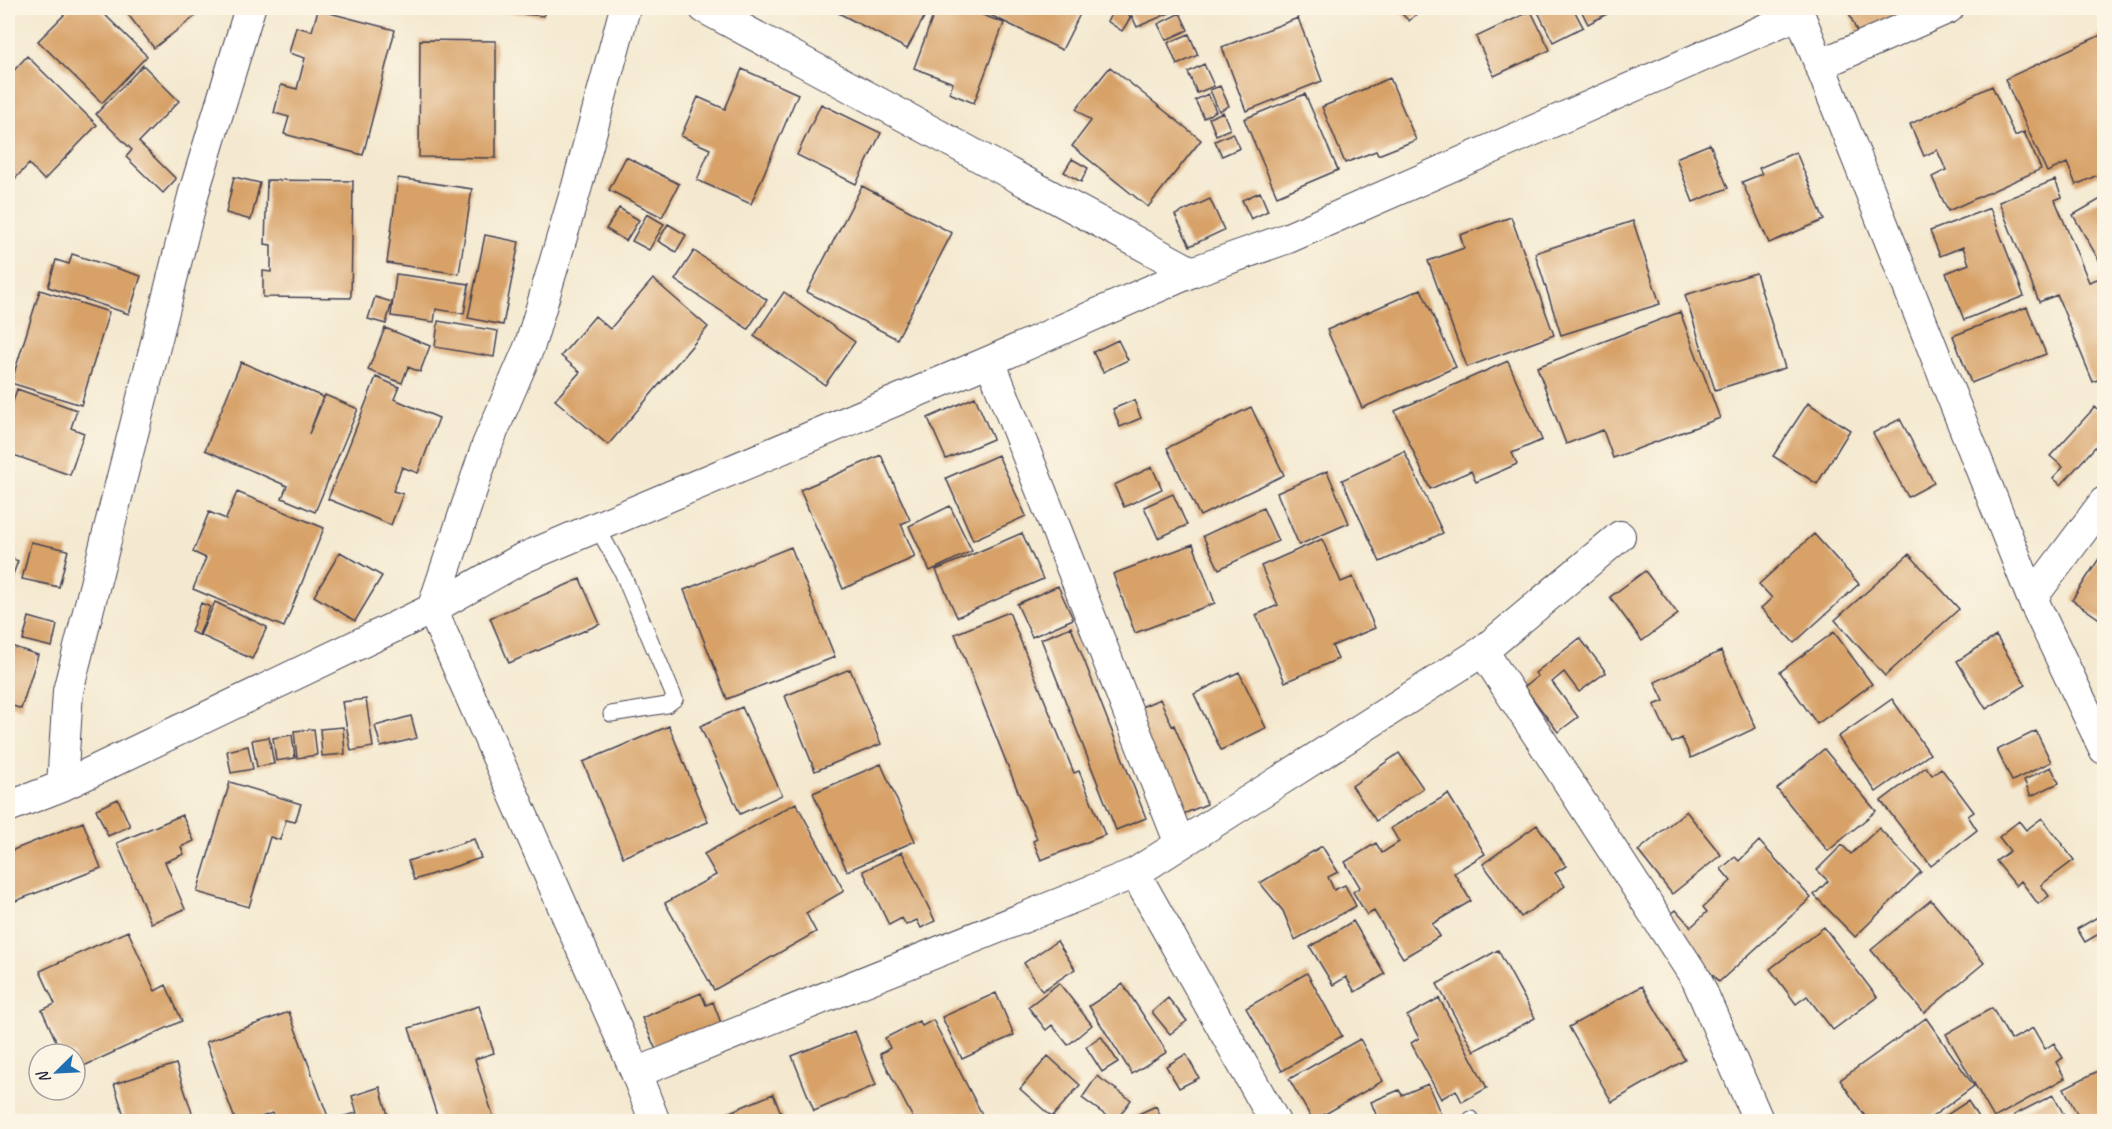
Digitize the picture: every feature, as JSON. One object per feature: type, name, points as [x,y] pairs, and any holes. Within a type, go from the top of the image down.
[{"type":"street","points":[[62,786],[68,691],[194,192],[250,8]]},
{"type":"street","points":[[625,8],[577,186],[530,345],[487,445],[432,609],[636,1073],[646,1119]]},
{"type":"street","points":[[704,8],[1192,272]]},
{"type":"street","points":[[1819,65],[1949,8]]},
{"type":"street","points":[[8,807],[62,786],[432,609],[521,559],[990,361],[1192,272],[1288,238],[1798,11],[2032,598],[2104,749]]},
{"type":"street","points":[[990,361],[1180,844]]},
{"type":"street","points":[[2032,598],[2104,502]]},
{"type":"street","points":[[636,1073],[1135,873],[1483,651],[1620,536]]},
{"type":"street","points":[[1483,651],[1697,980],[1759,1122]]},
{"type":"street","points":[[1135,873],[1275,1122]]},
{"type":"lane","points":[[597,526],[622,572],[675,699],[667,705],[611,714]]},
{"type":"building","points":[[71,8],[98,8],[147,56],[102,103],[38,41]]},
{"type":"building","points":[[123,8],[206,8],[154,48]]},
{"type":"building","points":[[476,8],[544,8],[544,16],[476,10]]},
{"type":"building","points":[[829,8],[929,8],[907,49]]},
{"type":"building","points":[[936,8],[964,8],[1004,23],[974,103],[949,93],[953,83],[914,68]]},
{"type":"building","points":[[979,8],[1083,8],[1062,50]]},
{"type":"building","points":[[1116,8],[1131,17],[1122,31],[1107,21]]},
{"type":"building","points":[[1128,8],[1181,8],[1137,27]]},
{"type":"building","points":[[1396,8],[1423,8],[1409,21]]},
{"type":"building","points":[[1536,8],[1573,8],[1583,27],[1553,42]]},
{"type":"building","points":[[1580,8],[1618,8],[1588,24]]},
{"type":"building","points":[[1847,8],[1944,8],[1861,42]]},
{"type":"building","points":[[318,10],[395,30],[363,155],[284,134],[289,117],[274,113],[281,85],[297,89],[305,58],[289,53],[296,27],[312,31]]},
{"type":"building","points":[[1531,11],[1550,50],[1494,76],[1476,37]]},
{"type":"building","points":[[1180,13],[1188,30],[1166,40],[1158,24]]},
{"type":"building","points":[[1298,18],[1322,81],[1246,111],[1222,47]]},
{"type":"building","points":[[1189,34],[1198,55],[1177,65],[1168,43]]},
{"type":"building","points":[[2101,35],[2104,44],[2104,172],[2076,185],[2067,163],[2047,172],[2005,79]]},
{"type":"building","points":[[420,40],[496,41],[496,158],[419,157]]},
{"type":"building","points":[[27,56],[97,125],[44,180],[29,164],[8,186],[8,77]]},
{"type":"building","points":[[1204,64],[1214,86],[1197,93],[1188,72]]},
{"type":"building","points":[[143,65],[179,101],[139,142],[176,179],[163,193],[126,157],[132,150],[96,114]]},
{"type":"building","points":[[1110,67],[1201,140],[1148,207],[1072,146],[1091,121],[1076,109]]},
{"type":"building","points":[[742,69],[798,94],[751,204],[697,180],[710,149],[681,136],[698,97],[725,109]]},
{"type":"building","points":[[1390,78],[1416,140],[1378,155],[1376,151],[1345,163],[1322,107]]},
{"type":"building","points":[[1220,86],[1229,106],[1219,111],[1210,90]]},
{"type":"building","points":[[1992,86],[2015,136],[2024,132],[2041,169],[1948,211],[1932,177],[1946,170],[1937,150],[1924,156],[1910,124]]},
{"type":"building","points":[[1208,94],[1216,111],[1204,118],[1195,100]]},
{"type":"building","points":[[1305,94],[1338,170],[1277,196],[1244,119]]},
{"type":"building","points":[[821,104],[881,133],[856,184],[797,155]]},
{"type":"building","points":[[1223,112],[1230,129],[1216,135],[1209,118]]},
{"type":"building","points":[[1233,133],[1240,148],[1222,156],[1215,141]]},
{"type":"building","points":[[1710,144],[1728,188],[1693,202],[1676,158]]},
{"type":"building","points":[[1796,152],[1824,220],[1769,243],[1742,182],[1762,174],[1759,168]]},
{"type":"building","points":[[626,157],[679,184],[662,217],[609,190]]},
{"type":"building","points":[[1072,159],[1088,168],[1081,182],[1064,172]]},
{"type":"building","points":[[234,177],[260,183],[251,220],[226,213]]},
{"type":"building","points":[[398,178],[472,189],[459,274],[387,263]]},
{"type":"building","points":[[267,180],[353,181],[351,298],[263,297],[263,271],[271,272],[271,245],[265,244]]},
{"type":"building","points":[[2055,180],[2062,197],[2055,200],[2089,282],[2100,278],[2104,289],[2104,377],[2093,382],[2057,295],[2039,302],[1999,202]]},
{"type":"building","points":[[862,186],[952,233],[897,339],[807,292]]},
{"type":"building","points":[[1260,192],[1268,211],[1251,219],[1242,200]]},
{"type":"building","points":[[2104,197],[2104,269],[2073,215]]},
{"type":"building","points":[[1210,199],[1224,230],[1190,246],[1175,215]]},
{"type":"building","points":[[619,208],[639,220],[626,241],[606,229]]},
{"type":"building","points":[[1990,208],[2024,296],[1964,320],[1946,273],[1969,264],[1963,247],[1940,256],[1930,231]]},
{"type":"building","points":[[647,214],[664,224],[649,250],[632,241]]},
{"type":"building","points":[[1511,217],[1554,335],[1467,367],[1428,261],[1464,248],[1460,235]]},
{"type":"building","points":[[1633,221],[1660,304],[1561,335],[1535,253]]},
{"type":"building","points":[[668,224],[686,235],[676,252],[658,241]]},
{"type":"building","points":[[485,235],[519,242],[503,325],[468,318]]},
{"type":"building","points":[[694,251],[767,300],[748,329],[675,280]]},
{"type":"building","points":[[72,254],[141,276],[129,314],[48,287],[56,260],[69,264]]},
{"type":"building","points":[[1756,273],[1785,368],[1715,390],[1685,295]]},
{"type":"building","points":[[396,274],[469,284],[464,314],[436,309],[434,322],[391,316]]},
{"type":"building","points":[[653,279],[708,327],[608,445],[555,400],[580,372],[561,356],[595,316],[610,329]]},
{"type":"building","points":[[1421,289],[1456,367],[1362,408],[1327,330]]},
{"type":"building","points":[[40,290],[109,312],[81,405],[11,383]]},
{"type":"building","points":[[784,292],[855,342],[825,385],[754,336]]},
{"type":"building","points":[[375,297],[392,302],[386,324],[368,319]]},
{"type":"building","points":[[2027,307],[2046,354],[1971,383],[1953,336]]},
{"type":"building","points":[[1680,312],[1720,418],[1613,458],[1603,430],[1566,444],[1537,367]]},
{"type":"building","points":[[438,321],[498,331],[494,357],[435,347]]},
{"type":"building","points":[[385,328],[430,346],[420,372],[408,367],[402,383],[368,370]]},
{"type":"building","points":[[1118,340],[1128,360],[1103,372],[1093,352]]},
{"type":"building","points":[[1508,361],[1542,440],[1512,453],[1517,464],[1476,482],[1471,471],[1430,489],[1395,411]]},
{"type":"building","points":[[241,362],[323,397],[309,434],[325,395],[358,409],[315,512],[282,498],[287,486],[205,450]]},
{"type":"building","points":[[376,377],[399,387],[394,399],[439,418],[418,473],[402,467],[393,491],[403,494],[391,525],[328,499]]},
{"type":"building","points":[[17,389],[77,410],[71,428],[84,433],[70,475],[8,453],[8,417]]},
{"type":"building","points":[[975,397],[993,439],[946,459],[928,418]]},
{"type":"building","points":[[1134,400],[1141,418],[1120,427],[1113,409]]},
{"type":"building","points":[[1808,403],[1850,430],[1817,484],[1773,456]]},
{"type":"building","points":[[1251,407],[1284,475],[1200,516],[1167,448]]},
{"type":"building","points":[[2095,407],[2104,416],[2104,437],[2061,485],[2053,478],[2063,467],[2050,456]]},
{"type":"building","points":[[1900,419],[1934,483],[1908,497],[1873,433]]},
{"type":"building","points":[[1404,451],[1443,533],[1380,562],[1342,480]]},
{"type":"building","points":[[881,455],[910,520],[901,524],[915,557],[843,589],[800,490]]},
{"type":"building","points":[[998,455],[1026,516],[973,540],[946,478]]},
{"type":"building","points":[[1152,467],[1162,489],[1124,507],[1114,485]]},
{"type":"building","points":[[1327,471],[1349,523],[1299,545],[1277,493]]},
{"type":"building","points":[[237,492],[324,528],[284,627],[193,589],[206,558],[193,552],[209,512],[226,519]]},
{"type":"building","points":[[1173,494],[1187,525],[1158,538],[1144,507]]},
{"type":"building","points":[[950,506],[972,551],[930,571],[909,526]]},
{"type":"building","points":[[1263,508],[1278,541],[1219,569],[1203,536]]},
{"type":"building","points":[[1022,533],[1043,579],[957,617],[936,570]]},
{"type":"building","points":[[1814,534],[1859,584],[1794,643],[1761,608],[1772,598],[1759,584]]},
{"type":"building","points":[[1322,539],[1341,582],[1353,577],[1375,628],[1332,646],[1338,659],[1285,682],[1256,615],[1278,605],[1261,566]]},
{"type":"building","points":[[31,542],[68,550],[59,587],[22,579]]},
{"type":"building","points":[[1193,544],[1215,603],[1135,633],[1113,574]]},
{"type":"building","points":[[791,547],[835,657],[727,699],[684,590]]},
{"type":"building","points":[[2104,551],[2104,622],[2072,600]]},
{"type":"building","points":[[340,552],[382,576],[355,621],[314,596]]},
{"type":"building","points":[[1909,554],[1959,609],[1885,676],[1835,620]]},
{"type":"building","points":[[8,557],[18,561],[8,588]]},
{"type":"building","points":[[1645,571],[1678,614],[1642,641],[1610,597]]},
{"type":"building","points":[[580,579],[600,624],[509,663],[490,618]]},
{"type":"building","points":[[1058,586],[1073,619],[1032,637],[1017,604]]},
{"type":"building","points":[[215,602],[267,627],[252,659],[200,635]]},
{"type":"building","points":[[201,603],[210,607],[199,635],[191,632]]},
{"type":"building","points":[[1009,612],[1074,773],[1079,771],[1105,835],[1041,860],[1033,841],[1037,839],[955,634]]},
{"type":"building","points":[[29,617],[57,625],[52,647],[23,640]]},
{"type":"building","points":[[1071,627],[1146,818],[1116,830],[1041,639]]},
{"type":"building","points":[[1834,632],[1872,684],[1817,724],[1780,672]]},
{"type":"building","points":[[1996,636],[2026,685],[1986,709],[1957,661]]},
{"type":"building","points":[[1580,638],[1606,672],[1579,692],[1564,672],[1552,682],[1578,717],[1558,732],[1524,687],[1538,676],[1535,673]]},
{"type":"building","points":[[8,645],[38,655],[21,709],[8,704]]},
{"type":"building","points":[[1721,651],[1756,728],[1691,758],[1682,738],[1672,743],[1654,705],[1664,701],[1655,682]]},
{"type":"building","points":[[850,669],[881,744],[815,771],[785,696]]},
{"type":"building","points":[[1239,672],[1266,728],[1221,750],[1194,694]]},
{"type":"building","points":[[366,699],[373,747],[351,751],[342,702]]},
{"type":"building","points":[[1160,699],[1172,726],[1174,725],[1207,804],[1176,817],[1132,711]]},
{"type":"building","points":[[1892,699],[1930,754],[1876,792],[1838,737]]},
{"type":"building","points":[[742,707],[782,795],[740,814],[700,726]]},
{"type":"building","points":[[411,716],[417,738],[381,747],[375,726]]},
{"type":"building","points":[[669,726],[708,822],[623,857],[583,762]]},
{"type":"building","points":[[343,727],[345,754],[322,756],[320,729]]},
{"type":"building","points":[[314,729],[317,755],[297,758],[294,731]]},
{"type":"building","points":[[2036,731],[2051,762],[2012,781],[1997,750]]},
{"type":"building","points":[[292,735],[295,758],[276,761],[273,738]]},
{"type":"building","points":[[269,737],[274,764],[257,767],[252,740]]},
{"type":"building","points":[[248,746],[253,769],[231,773],[227,751]]},
{"type":"building","points":[[1824,749],[1876,811],[1828,851],[1777,789]]},
{"type":"building","points":[[1399,753],[1423,788],[1376,821],[1352,786]]},
{"type":"building","points":[[881,764],[915,841],[847,871],[813,793]]},
{"type":"building","points":[[1926,767],[1932,775],[1941,768],[1974,812],[1968,816],[1977,830],[1931,866],[1881,801]]},
{"type":"building","points":[[2051,767],[2059,783],[2031,796],[2024,780]]},
{"type":"building","points":[[230,782],[301,804],[295,822],[286,820],[280,840],[270,837],[249,907],[197,892]]},
{"type":"building","points":[[1448,794],[1485,854],[1454,873],[1471,901],[1432,924],[1440,936],[1403,958],[1374,911],[1367,915],[1353,892],[1360,887],[1345,862],[1376,843],[1382,853],[1399,842],[1391,828]]},
{"type":"building","points":[[118,799],[130,826],[108,836],[96,809]]},
{"type":"building","points":[[796,803],[844,891],[806,913],[816,932],[714,990],[665,903],[716,875],[704,854]]},
{"type":"building","points":[[1686,811],[1721,855],[1672,894],[1638,851]]},
{"type":"building","points":[[182,815],[194,841],[181,847],[184,854],[165,862],[185,909],[151,923],[117,843]]},
{"type":"building","points":[[2042,818],[2074,860],[2041,885],[2049,896],[2038,904],[2021,881],[2016,886],[1996,861],[2010,851],[1999,837],[2019,821],[2026,830]]},
{"type":"building","points":[[83,822],[101,868],[8,904],[8,852]]},
{"type":"building","points":[[1537,825],[1566,866],[1555,873],[1565,886],[1521,917],[1483,864]]},
{"type":"building","points":[[1879,828],[1921,872],[1855,937],[1814,895],[1828,881],[1817,870],[1842,845],[1851,854]]},
{"type":"building","points":[[474,839],[481,858],[414,880],[408,861]]},
{"type":"building","points":[[1759,841],[1811,898],[1719,982],[1663,921],[1676,910],[1691,927],[1707,912],[1703,907],[1731,881],[1721,869],[1735,857],[1739,861]]},
{"type":"building","points":[[1322,846],[1338,872],[1328,877],[1334,890],[1345,885],[1356,906],[1295,940],[1283,911],[1260,883]]},
{"type":"building","points":[[902,852],[935,921],[921,928],[917,920],[906,925],[902,918],[889,925],[863,871]]},
{"type":"building","points":[[1931,900],[1984,963],[1924,1013],[1871,950]]},
{"type":"building","points":[[2101,915],[2104,920],[2104,931],[2085,942],[2077,929]]},
{"type":"building","points":[[1353,921],[1385,974],[1355,992],[1346,977],[1333,985],[1310,947]]},
{"type":"building","points":[[1824,927],[1877,997],[1833,1030],[1807,996],[1796,1004],[1770,969]]},
{"type":"building","points":[[128,931],[155,991],[166,985],[182,1021],[87,1065],[87,1042],[57,1042],[42,1010],[55,1004],[40,971]]},
{"type":"building","points":[[1057,941],[1075,969],[1042,991],[1024,963]]},
{"type":"building","points":[[1498,950],[1535,1018],[1474,1051],[1437,984]]},
{"type":"building","points":[[1307,973],[1342,1036],[1282,1071],[1246,1008]]},
{"type":"building","points":[[1059,983],[1092,1025],[1068,1045],[1052,1025],[1046,1030],[1028,1007]]},
{"type":"building","points":[[1123,984],[1167,1052],[1132,1074],[1089,1006]]},
{"type":"building","points":[[1642,986],[1685,1060],[1612,1102],[1569,1027]]},
{"type":"building","points":[[701,993],[706,1005],[713,1002],[721,1023],[656,1050],[642,1018]]},
{"type":"building","points":[[996,993],[1014,1035],[962,1059],[942,1017]]},
{"type":"building","points":[[1168,998],[1187,1021],[1170,1034],[1152,1012]]},
{"type":"building","points":[[1439,998],[1487,1088],[1462,1102],[1456,1090],[1441,1099],[1411,1043],[1419,1038],[1407,1016]]},
{"type":"building","points":[[479,1006],[494,1053],[475,1059],[495,1122],[439,1122],[409,1028]]},
{"type":"building","points":[[1992,1008],[2011,1040],[2033,1028],[2045,1049],[2054,1043],[2063,1058],[2056,1062],[2065,1078],[1994,1118],[1946,1034]]},
{"type":"building","points":[[289,1012],[330,1122],[276,1122],[272,1113],[249,1122],[236,1122],[206,1042]]},
{"type":"building","points":[[1926,1018],[1974,1086],[1925,1122],[1869,1122],[1840,1080]]},
{"type":"building","points":[[933,1020],[986,1122],[915,1122],[880,1054],[890,1048],[885,1038],[919,1021],[922,1026]]},
{"type":"building","points":[[855,1031],[876,1085],[814,1111],[792,1056]]},
{"type":"building","points":[[1101,1036],[1118,1062],[1102,1072],[1086,1047]]},
{"type":"building","points":[[1360,1039],[1383,1081],[1313,1121],[1289,1079]]},
{"type":"building","points":[[1186,1054],[1199,1078],[1179,1088],[1166,1066]]},
{"type":"building","points":[[1048,1056],[1080,1085],[1052,1117],[1020,1089]]},
{"type":"building","points":[[176,1064],[195,1122],[126,1122],[114,1084]]},
{"type":"building","points":[[2104,1068],[2104,1122],[2081,1122],[2064,1088]]},
{"type":"building","points":[[1097,1076],[1131,1100],[1115,1122],[1082,1098]]},
{"type":"building","points":[[1428,1084],[1444,1122],[1379,1122],[1371,1102],[1399,1090],[1402,1095]]},
{"type":"building","points":[[380,1087],[390,1122],[341,1122],[340,1117],[357,1113],[352,1096]]},
{"type":"building","points":[[773,1094],[785,1122],[728,1122],[725,1114]]},
{"type":"building","points":[[2053,1095],[2068,1122],[2018,1122],[2014,1115]]},
{"type":"building","points":[[1968,1101],[1981,1122],[1936,1122]]},
{"type":"building","points":[[1156,1106],[1163,1122],[1134,1122],[1132,1117]]}]
